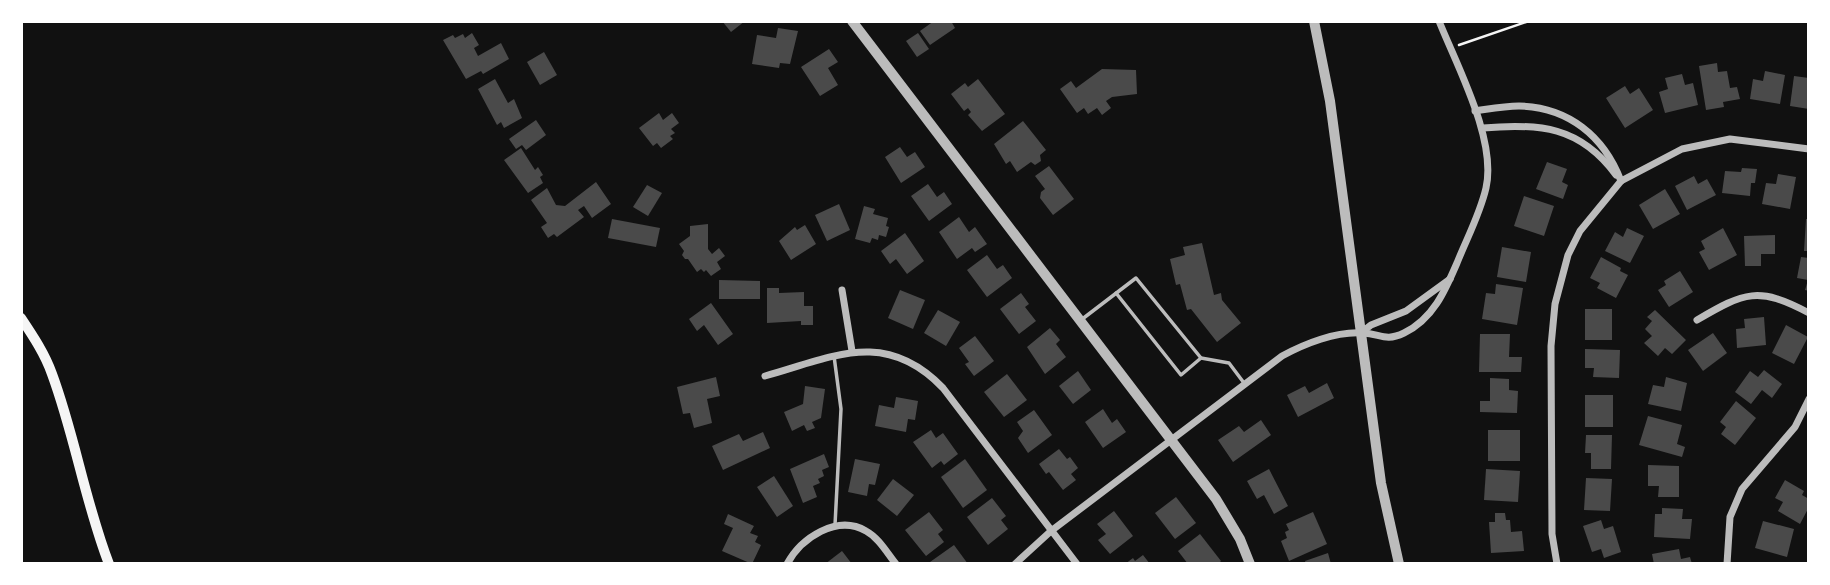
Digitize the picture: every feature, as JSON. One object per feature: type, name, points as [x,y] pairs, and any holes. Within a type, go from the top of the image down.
[{"type":"main road","points":[[21,318],[52,373],[109,564]]},
{"type":"street","points":[[852,21],[1230,520],[1250,564]]},
{"type":"street","points":[[1314,21],[1330,101],[1381,483],[1399,564]]},
{"type":"street","points":[[1015,564],[1051,531],[1264,368],[1303,345],[1323,338],[1362,332],[1389,339],[1417,325],[1429,314],[1450,279],[1479,210],[1489,168],[1482,128],[1439,21]]},
{"type":"street","points":[[1475,111],[1519,106],[1563,114],[1584,127],[1599,142],[1614,163],[1620,181]]},
{"type":"street","points":[[1482,128],[1526,125],[1547,128],[1573,137],[1599,154],[1620,181]]},
{"type":"street","points":[[1557,564],[1552,534],[1550,346],[1562,272],[1573,243],[1620,181],[1667,155],[1715,141],[1746,139],[1809,149]]},
{"type":"street","points":[[1362,332],[1371,325],[1406,311],[1450,279]]},
{"type":"street","points":[[842,290],[852,351]]},
{"type":"street","points":[[1697,320],[1732,299],[1754,295],[1776,298],[1809,313]]},
{"type":"street","points":[[765,376],[852,351],[885,352],[919,367],[934,379],[1077,564]]},
{"type":"street","points":[[1727,564],[1730,517],[1742,489],[1795,427],[1809,399]]},
{"type":"street","points":[[788,564],[796,550],[820,531],[835,527],[852,527],[867,531],[896,564]]},
{"type":"lane","points":[[1080,321],[1136,278],[1201,358],[1228,363],[1244,383]]},
{"type":"lane","points":[[1116,293],[1181,375],[1201,358]]},
{"type":"lane","points":[[834,356],[841,410],[835,527]]},
{"type":"path","points":[[1450,48],[1529,21]]},
{"type":"building","points":[[722,21],[745,21],[731,32]]},
{"type":"building","points":[[934,21],[951,21],[955,28],[930,45],[920,31]]},
{"type":"building","points":[[778,28],[798,31],[790,64],[780,63],[779,68],[752,64],[757,35],[776,38]]},
{"type":"building","points":[[472,33],[479,45],[474,48],[478,56],[501,43],[509,59],[483,74],[481,71],[466,79],[443,40],[463,34],[465,38]]},
{"type":"building","points":[[918,33],[929,49],[917,57],[906,41]]},
{"type":"building","points":[[829,49],[838,62],[828,68],[838,85],[820,96],[801,67]]},
{"type":"building","points":[[544,52],[557,75],[540,85],[527,62]]},
{"type":"building","points":[[1717,63],[1718,72],[1727,71],[1730,88],[1737,87],[1740,99],[1723,102],[1724,107],[1706,110],[1699,66]]},
{"type":"building","points":[[1102,69],[1136,70],[1137,94],[1112,97],[1106,101],[1111,108],[1102,115],[1097,108],[1088,114],[1084,108],[1077,113],[1060,89],[1071,81],[1076,88]]},
{"type":"building","points":[[1765,71],[1785,75],[1780,104],[1750,99],[1753,79],[1763,81]]},
{"type":"building","points":[[1682,74],[1685,85],[1693,83],[1698,105],[1665,113],[1659,92],[1668,89],[1665,78]]},
{"type":"building","points":[[1794,76],[1809,78],[1809,109],[1790,106]]},
{"type":"building","points":[[495,79],[508,103],[514,99],[522,118],[504,128],[501,122],[497,125],[478,89]]},
{"type":"building","points":[[978,79],[1005,114],[982,131],[968,115],[971,112],[968,108],[964,111],[951,94],[965,83],[968,87]]},
{"type":"building","points":[[1625,86],[1630,94],[1639,88],[1653,110],[1625,128],[1606,98]]},
{"type":"building","points":[[659,113],[663,120],[672,113],[679,123],[671,129],[675,133],[670,136],[673,139],[661,148],[657,143],[653,146],[639,128]]},
{"type":"building","points":[[536,120],[546,135],[526,150],[522,145],[516,149],[509,139]]},
{"type":"building","points":[[1023,121],[1046,150],[1040,155],[1041,161],[1035,165],[1031,162],[1017,172],[1010,161],[1006,164],[994,144]]},
{"type":"building","points":[[900,147],[907,157],[915,152],[925,167],[901,183],[885,157]]},
{"type":"building","points":[[521,148],[535,170],[538,167],[543,175],[540,177],[543,183],[528,193],[504,160]]},
{"type":"building","points":[[1547,162],[1567,169],[1562,182],[1568,185],[1563,199],[1536,189]]},
{"type":"building","points":[[1049,166],[1074,199],[1053,215],[1040,198],[1045,189],[1035,176]]},
{"type":"building","points":[[1742,168],[1757,169],[1755,183],[1751,183],[1750,196],[1722,193],[1725,171],[1741,172]]},
{"type":"building","points":[[1778,174],[1796,177],[1790,209],[1762,204],[1766,183],[1776,184]]},
{"type":"building","points":[[1694,176],[1698,184],[1707,179],[1716,195],[1687,210],[1675,186]]},
{"type":"building","points":[[596,182],[611,204],[592,218],[584,206],[578,210],[584,217],[557,237],[554,234],[548,238],[541,227],[547,223],[531,200],[547,188],[556,205],[565,206]]},
{"type":"building","points":[[928,184],[937,197],[944,192],[952,204],[929,221],[911,196]]},
{"type":"building","points":[[647,185],[662,193],[648,216],[633,207]]},
{"type":"building","points":[[1665,189],[1680,214],[1653,229],[1639,205]]},
{"type":"building","points":[[1524,196],[1554,206],[1544,236],[1514,226]]},
{"type":"building","points":[[839,204],[850,230],[827,241],[815,215]]},
{"type":"building","points":[[864,206],[875,209],[873,214],[888,218],[886,237],[879,235],[878,240],[872,238],[870,243],[855,239]]},
{"type":"building","points":[[959,217],[969,232],[975,227],[987,244],[975,252],[972,248],[957,259],[939,232]]},
{"type":"building","points":[[612,219],[660,228],[656,247],[608,238]]},
{"type":"building","points":[[1806,219],[1809,219],[1809,251],[1804,251]]},
{"type":"building","points":[[708,224],[708,249],[712,254],[719,248],[725,256],[717,262],[721,269],[711,276],[706,270],[697,272],[682,255],[684,251],[679,244],[690,236],[690,226]]},
{"type":"building","points":[[805,225],[816,244],[791,260],[779,241],[795,227],[797,230]]},
{"type":"building","points":[[1627,228],[1644,236],[1630,263],[1605,251],[1615,232],[1623,237]]},
{"type":"building","points":[[1723,228],[1737,255],[1709,270],[1699,252],[1705,249],[1701,241]]},
{"type":"building","points":[[905,233],[924,261],[907,274],[896,259],[890,264],[881,251]]},
{"type":"building","points":[[1775,235],[1775,254],[1761,254],[1761,266],[1745,266],[1744,236]]},
{"type":"building","points":[[1202,243],[1214,295],[1221,293],[1222,300],[1241,323],[1217,342],[1191,309],[1187,310],[1180,284],[1176,285],[1170,259],[1185,255],[1183,247]]},
{"type":"building","points":[[1502,247],[1531,252],[1526,282],[1497,277]]},
{"type":"building","points":[[987,255],[997,269],[1003,265],[1012,278],[987,297],[967,270]]},
{"type":"building","points":[[1601,257],[1628,275],[1616,298],[1597,288],[1600,283],[1590,278]]},
{"type":"building","points":[[1801,257],[1809,258],[1809,291],[1805,290],[1808,280],[1797,278]]},
{"type":"building","points":[[1680,271],[1693,292],[1669,307],[1658,290],[1666,285],[1664,281]]},
{"type":"building","points":[[719,280],[760,281],[760,299],[719,299]]},
{"type":"building","points":[[1496,284],[1523,288],[1517,325],[1482,319],[1486,293],[1495,294]]},
{"type":"building","points":[[767,288],[779,288],[779,293],[804,292],[804,306],[813,306],[813,325],[801,325],[801,321],[767,323]]},
{"type":"building","points":[[900,290],[925,300],[913,329],[888,318]]},
{"type":"building","points":[[1021,293],[1029,304],[1025,307],[1036,321],[1019,334],[1000,309]]},
{"type":"building","points":[[711,303],[733,334],[718,345],[704,325],[697,331],[689,319]]},
{"type":"building","points":[[1585,309],[1612,309],[1612,340],[1585,340]]},
{"type":"building","points":[[938,310],[960,322],[946,346],[924,333]]},
{"type":"building","points":[[1655,310],[1686,340],[1672,354],[1665,348],[1658,356],[1644,343],[1652,336],[1645,329],[1652,321],[1647,317]]},
{"type":"building","points":[[1764,317],[1766,345],[1737,348],[1736,329],[1745,328],[1744,319]]},
{"type":"building","points":[[1786,325],[1808,337],[1794,364],[1772,353]]},
{"type":"building","points":[[1050,328],[1060,340],[1056,344],[1066,357],[1045,374],[1027,347]]},
{"type":"building","points":[[1713,333],[1727,353],[1703,371],[1688,350]]},
{"type":"building","points":[[1480,334],[1510,334],[1509,357],[1522,357],[1521,372],[1479,372]]},
{"type":"building","points":[[975,336],[994,361],[974,376],[965,364],[969,362],[959,348]]},
{"type":"building","points":[[1585,349],[1620,350],[1619,378],[1593,377],[1594,368],[1585,368]]},
{"type":"building","points":[[1764,370],[1782,384],[1772,398],[1762,390],[1751,404],[1735,392],[1750,371],[1758,377]]},
{"type":"building","points":[[1078,371],[1091,390],[1073,404],[1059,386]]},
{"type":"building","points":[[1007,374],[1027,400],[1004,417],[984,392]]},
{"type":"building","points":[[716,377],[720,396],[707,399],[712,423],[694,428],[690,413],[683,414],[677,387]]},
{"type":"building","points":[[1666,377],[1687,383],[1681,411],[1648,404],[1653,385],[1664,387]]},
{"type":"building","points":[[1490,378],[1509,379],[1509,390],[1518,391],[1517,413],[1480,412],[1480,401],[1490,401]]},
{"type":"building","points":[[1327,383],[1334,398],[1298,417],[1287,395],[1305,386],[1309,393]]},
{"type":"building","points":[[805,386],[825,389],[821,418],[812,422],[815,428],[807,431],[804,425],[792,431],[784,412],[803,404]]},
{"type":"building","points":[[1585,395],[1613,395],[1613,427],[1585,427]]},
{"type":"building","points":[[896,397],[918,401],[915,420],[908,419],[906,432],[875,426],[879,405],[894,408]]},
{"type":"building","points":[[1736,401],[1756,418],[1735,445],[1721,434],[1726,427],[1720,422]]},
{"type":"building","points":[[1103,409],[1112,423],[1117,419],[1126,432],[1103,448],[1085,422]]},
{"type":"building","points":[[1034,410],[1052,435],[1028,453],[1018,438],[1023,431],[1017,422]]},
{"type":"building","points":[[1648,416],[1682,425],[1677,444],[1685,447],[1682,457],[1639,445]]},
{"type":"building","points":[[1261,420],[1271,435],[1233,462],[1218,440],[1239,426],[1244,432]]},
{"type":"building","points":[[931,430],[936,438],[943,433],[958,454],[944,465],[941,461],[932,468],[913,442]]},
{"type":"building","points":[[1488,430],[1520,430],[1520,461],[1488,461]]},
{"type":"building","points":[[763,432],[770,448],[723,470],[712,446],[739,434],[743,441]]},
{"type":"building","points":[[1586,435],[1612,435],[1611,469],[1591,469],[1591,453],[1585,453]]},
{"type":"building","points":[[1059,449],[1067,459],[1070,457],[1078,468],[1071,474],[1076,480],[1063,490],[1039,464]]},
{"type":"building","points":[[824,454],[829,467],[822,470],[824,476],[818,479],[820,483],[813,486],[817,497],[803,503],[790,469]]},
{"type":"building","points":[[855,459],[880,464],[875,485],[869,484],[867,496],[848,492]]},
{"type":"building","points":[[965,459],[987,490],[963,508],[941,477]]},
{"type":"building","points":[[1648,465],[1679,466],[1679,497],[1658,497],[1659,486],[1648,486]]},
{"type":"building","points":[[1269,469],[1288,506],[1274,514],[1264,495],[1257,499],[1247,481]]},
{"type":"building","points":[[1486,469],[1520,471],[1518,502],[1484,500]]},
{"type":"building","points":[[774,476],[793,506],[777,517],[757,487]]},
{"type":"building","points":[[1586,478],[1612,479],[1610,511],[1584,510]]},
{"type":"building","points":[[893,479],[914,495],[897,516],[877,500]]},
{"type":"building","points":[[1785,480],[1804,491],[1802,495],[1809,499],[1809,507],[1800,524],[1778,511],[1783,502],[1775,498]]},
{"type":"building","points":[[1176,497],[1196,523],[1175,539],[1155,513]]},
{"type":"building","points":[[992,498],[1006,516],[1001,520],[1008,529],[988,545],[967,517]]},
{"type":"building","points":[[1662,508],[1683,509],[1682,519],[1692,519],[1690,539],[1654,537],[1655,514],[1662,514]]},
{"type":"building","points":[[1114,511],[1133,536],[1110,554],[1098,540],[1106,534],[1097,524]]},
{"type":"building","points":[[929,512],[943,530],[938,534],[944,542],[926,556],[905,530]]},
{"type":"building","points":[[1313,512],[1327,544],[1289,561],[1281,541],[1287,538],[1285,532],[1289,530],[1286,524]]},
{"type":"building","points":[[1495,513],[1505,513],[1506,520],[1510,520],[1511,532],[1522,531],[1524,551],[1491,553],[1489,522],[1495,522]]},
{"type":"building","points":[[728,514],[754,526],[750,533],[758,536],[755,542],[761,545],[752,564],[722,551],[733,528],[724,524]]},
{"type":"building","points":[[1601,520],[1604,529],[1613,526],[1621,552],[1604,558],[1601,549],[1592,552],[1583,526]]},
{"type":"building","points":[[1763,521],[1794,529],[1787,557],[1755,548]]},
{"type":"building","points":[[1200,534],[1221,561],[1218,564],[1188,564],[1178,551]]},
{"type":"building","points":[[954,545],[968,564],[931,564],[930,562]]},
{"type":"building","points":[[1679,549],[1681,559],[1690,557],[1692,564],[1654,564],[1652,554]]},
{"type":"building","points":[[842,551],[852,564],[825,564]]},
{"type":"building","points":[[1328,553],[1331,564],[1306,564],[1305,561]]},
{"type":"building","points":[[1143,555],[1150,564],[1125,564],[1133,558],[1135,561]]}]
